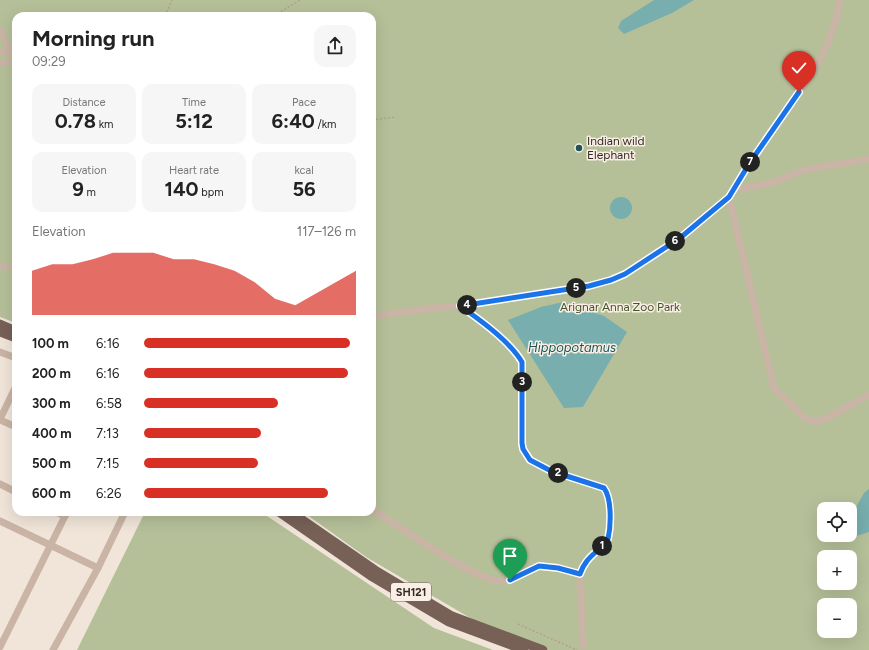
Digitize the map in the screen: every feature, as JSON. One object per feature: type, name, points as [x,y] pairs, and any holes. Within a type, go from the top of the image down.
[{"type":"main road","points":[[0,324],[12,329]]},
{"type":"main road","points":[[0,332],[12,336]]},
{"type":"main road","name":"SH121","points":[[285,516],[449,622],[524,650]]},
{"type":"main road","name":"SH121","points":[[296,516],[373,573],[452,616],[542,650]]},
{"type":"street","points":[[376,315],[460,306],[589,286],[611,280],[625,274],[680,238],[729,197],[749,164],[817,65],[828,43],[837,16],[840,0]]},
{"type":"street","points":[[0,30],[11,52],[0,52]]},
{"type":"street","points":[[0,63],[12,62]]},
{"type":"street","points":[[733,190],[759,187],[803,170],[869,159]]},
{"type":"street","points":[[729,197],[774,388],[806,419],[816,422],[827,418],[869,395]]},
{"type":"street","points":[[0,266],[12,266]]},
{"type":"street","points":[[460,306],[478,319],[517,354],[522,362],[522,443],[523,449],[530,460],[551,471],[604,488],[608,493],[610,500],[608,539],[589,557],[583,565],[580,574],[580,648]]},
{"type":"street","points":[[0,352],[12,356]]},
{"type":"street","points":[[12,394],[0,419],[12,425]]},
{"type":"street","points":[[0,484],[12,490]]},
{"type":"street","points":[[376,512],[443,556],[480,576],[492,580],[500,581],[516,578],[539,566],[558,568],[580,574]]},
{"type":"street","points":[[0,647],[65,516]]},
{"type":"street","points":[[53,650],[98,568],[123,516]]},
{"type":"street","points":[[0,521],[98,568]]},
{"type":"path","points":[[167,12],[172,0]]},
{"type":"path","points":[[280,12],[300,0]]},
{"type":"path","points":[[376,120],[396,117]]},
{"type":"path","points":[[518,624],[580,648]]},
{"type":"green space","name":"Arignar Anna Zoo Park","points":[[0,0],[869,0],[869,650],[549,650],[484,626],[366,557],[309,516],[376,516],[376,12],[12,12],[12,322],[0,317]]},
{"type":"green space","points":[[143,516],[267,516],[434,628],[493,650],[77,650]]},
{"type":"water","points":[[654,0],[694,0],[672,13],[624,34],[618,28],[621,21]]},
{"type":"water","points":[[621,197],[625,198],[631,204],[631,212],[625,218],[621,219],[617,218],[611,212],[610,208],[611,204],[617,198]]},
{"type":"water","name":"Hippopotamus","points":[[563,302],[604,316],[627,332],[583,407],[564,408],[508,320],[541,307]]},
{"type":"water","points":[[869,489],[869,532],[857,536],[857,506],[864,493]]},
{"type":"place","name":"Indian wild Elephant","points":[[579,148]]},
{"type":"route","points":[[510,580],[539,566],[558,568],[580,574],[583,565],[589,557],[604,545],[608,539],[610,500],[608,493],[604,488],[551,471],[530,460],[523,449],[522,443],[522,362],[517,354],[478,319],[460,306],[589,286],[611,280],[625,274],[680,238],[729,197],[749,164],[799,92]]}]
